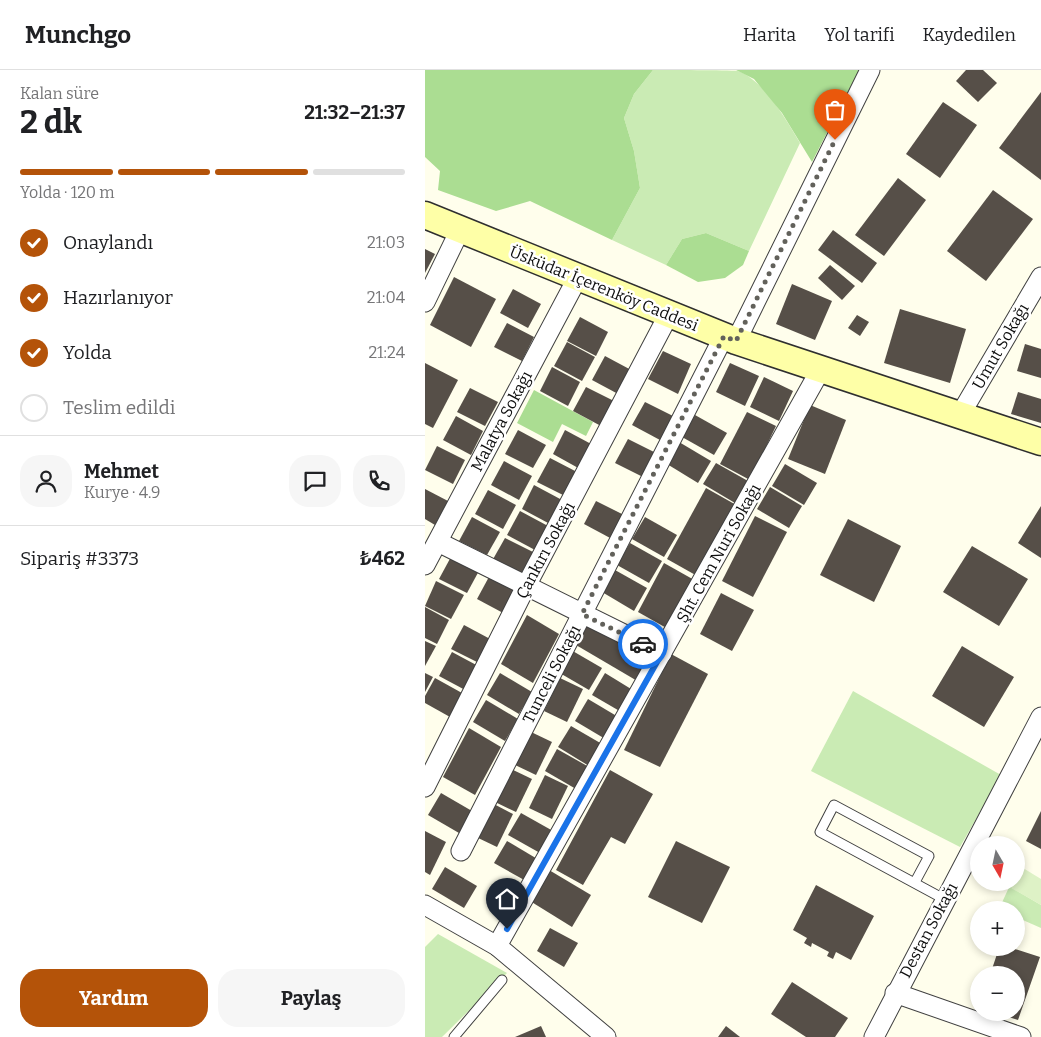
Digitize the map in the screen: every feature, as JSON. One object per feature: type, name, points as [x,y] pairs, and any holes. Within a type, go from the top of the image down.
[{"type":"main road","name":"Üsküdar İçerenköy Caddesi","points":[[425,216],[730,338],[1041,442]]},
{"type":"street","name":"Tunceli Sokağı","points":[[461,851],[582,614],[730,338],[870,70]]},
{"type":"street","points":[[425,302],[461,230]]},
{"type":"street","name":"Umut Sokağı","points":[[960,415],[1041,276]]},
{"type":"street","name":"Malatya Sokağı","points":[[425,565],[577,277]]},
{"type":"street","name":"Çankırı Sokağı","points":[[425,788],[526,586],[669,314]]},
{"type":"street","name":"Şht. Cem Nuri Sokağı","points":[[497,946],[821,369]]},
{"type":"street","points":[[438,542],[662,653]]},
{"type":"street","name":"Destan Sokağı","points":[[874,1037],[944,899],[1036,737],[1041,717]]},
{"type":"street","points":[[425,905],[497,946],[606,1037]]},
{"type":"street","points":[[895,994],[1021,1037]]},
{"type":"lane","points":[[915,882],[929,856],[834,805],[820,832],[944,899]]},
{"type":"lane","points":[[454,1037],[501,980]]},
{"type":"green space","points":[[425,70],[653,70],[634,94],[624,118],[634,151],[640,188],[612,240],[530,201],[496,211],[438,190],[440,171],[425,157]]},
{"type":"green space","points":[[653,70],[738,71],[748,76],[766,92],[800,143],[749,251],[706,233],[682,239],[666,265],[612,240],[640,188],[634,151],[624,118],[634,94]]},
{"type":"green space","points":[[736,70],[859,70],[812,162],[782,113],[754,79]]},
{"type":"green space","points":[[706,233],[749,251],[743,265],[725,278],[698,282],[666,265],[682,239]]},
{"type":"green space","points":[[534,390],[593,422],[586,436],[562,424],[553,442],[517,423]]},
{"type":"green space","points":[[853,691],[1001,775],[960,847],[811,771]]},
{"type":"green space","points":[[1025,869],[1041,879],[1041,905],[1016,891],[1025,891]]},
{"type":"green space","points":[[1007,891],[1017,891],[1041,905],[1041,928],[1025,921],[1025,901],[1003,901]]},
{"type":"green space","points":[[438,934],[507,973],[442,1037],[425,1037],[425,947]]},
{"type":"building","points":[[966,70],[983,70],[997,83],[978,102],[956,81]]},
{"type":"building","points":[[1041,92],[1041,180],[999,148]]},
{"type":"building","points":[[943,102],[977,125],[940,178],[906,154]]},
{"type":"building","points":[[898,178],[926,200],[884,256],[855,235]]},
{"type":"building","points":[[993,190],[1033,219],[986,281],[947,251]]},
{"type":"building","points":[[833,230],[877,263],[862,283],[818,250]]},
{"type":"building","points":[[425,249],[435,254],[425,273]]},
{"type":"building","points":[[830,265],[855,286],[842,300],[818,278]]},
{"type":"building","points":[[454,277],[496,299],[471,347],[430,325]]},
{"type":"building","points":[[792,284],[832,301],[815,340],[776,324]]},
{"type":"building","points":[[513,289],[541,304],[528,328],[500,313]]},
{"type":"building","points":[[900,309],[966,329],[950,383],[884,363]]},
{"type":"building","points":[[857,315],[869,322],[860,336],[848,328]]},
{"type":"building","points":[[580,317],[608,332],[596,356],[567,341]]},
{"type":"building","points":[[507,323],[534,337],[522,361],[494,347]]},
{"type":"building","points":[[567,342],[595,357],[582,381],[554,366]]},
{"type":"building","points":[[1025,344],[1041,349],[1041,378],[1017,371]]},
{"type":"building","points":[[663,351],[691,364],[678,394],[648,379]]},
{"type":"building","points":[[605,356],[633,371],[620,395],[592,380]]},
{"type":"building","points":[[425,363],[458,380],[433,428],[425,424]]},
{"type":"building","points":[[730,363],[759,376],[745,406],[716,392]]},
{"type":"building","points":[[552,367],[580,382],[568,406],[540,391]]},
{"type":"building","points":[[764,377],[793,391],[779,421],[750,407]]},
{"type":"building","points":[[586,387],[614,401],[601,426],[573,411]]},
{"type":"building","points":[[470,388],[498,402],[485,426],[457,412]]},
{"type":"building","points":[[1018,392],[1041,399],[1041,423],[1011,414]]},
{"type":"building","points":[[645,402],[673,416],[660,440],[632,425]]},
{"type":"building","points":[[810,405],[846,420],[825,474],[788,459]]},
{"type":"building","points":[[747,412],[776,426],[750,480],[720,464]]},
{"type":"building","points":[[695,415],[727,433],[714,455],[682,437]]},
{"type":"building","points":[[456,416],[483,431],[471,455],[443,440]]},
{"type":"building","points":[[518,430],[546,445],[533,468],[505,454]]},
{"type":"building","points":[[565,430],[593,445],[580,469],[553,454]]},
{"type":"building","points":[[628,439],[656,453],[643,477],[615,463]]},
{"type":"building","points":[[679,442],[711,461],[698,483],[667,464]]},
{"type":"building","points":[[437,446],[465,460],[453,484],[425,470]]},
{"type":"building","points":[[550,458],[577,472],[565,496],[537,482]]},
{"type":"building","points":[[504,461],[532,476],[519,500],[491,485]]},
{"type":"building","points":[[716,463],[748,481],[735,503],[703,484]]},
{"type":"building","points":[[785,464],[817,483],[804,505],[772,486]]},
{"type":"building","points":[[534,485],[562,500],[550,524],[522,509]]},
{"type":"building","points":[[770,487],[802,506],[789,528],[757,509]]},
{"type":"building","points":[[706,488],[738,506],[699,577],[667,559]]},
{"type":"building","points":[[425,489],[448,501],[435,525],[425,519]]},
{"type":"building","points":[[488,490],[516,505],[503,529],[475,514]]},
{"type":"building","points":[[596,501],[624,515],[612,539],[584,524]]},
{"type":"building","points":[[1041,506],[1041,558],[1018,543]]},
{"type":"building","points":[[520,511],[548,526],[535,550],[507,535]]},
{"type":"building","points":[[755,516],[787,532],[753,597],[722,581]]},
{"type":"building","points":[[472,517],[500,532],[487,555],[459,541]]},
{"type":"building","points":[[645,517],[677,535],[664,557],[632,539]]},
{"type":"building","points":[[848,519],[901,546],[874,602],[820,575]]},
{"type":"building","points":[[505,538],[533,552],[520,576],[492,561]]},
{"type":"building","points":[[630,543],[662,561],[649,583],[617,565]]},
{"type":"building","points":[[972,546],[1028,579],[999,626],[943,592]]},
{"type":"building","points":[[452,555],[480,569],[467,593],[439,579]]},
{"type":"building","points":[[664,563],[696,581],[670,630],[638,612]]},
{"type":"building","points":[[615,570],[647,588],[634,611],[602,592]]},
{"type":"building","points":[[490,575],[518,590],[505,614],[477,599]]},
{"type":"building","points":[[436,581],[464,595],[451,619],[425,606]]},
{"type":"building","points":[[721,593],[754,610],[732,651],[700,634]]},
{"type":"building","points":[[425,607],[449,620],[437,644],[425,638]]},
{"type":"building","points":[[527,615],[559,634],[533,683],[501,664]]},
{"type":"building","points":[[589,623],[652,660],[639,682],[576,645]]},
{"type":"building","points":[[464,625],[492,640],[479,663],[451,649]]},
{"type":"building","points":[[425,641],[436,646],[425,666]]},
{"type":"building","points":[[962,646],[1014,677],[984,727],[932,696]]},
{"type":"building","points":[[571,650],[602,668],[589,690],[558,672]]},
{"type":"building","points":[[452,652],[480,667],[467,691],[439,676]]},
{"type":"building","points":[[671,654],[708,674],[660,767],[624,750]]},
{"type":"building","points":[[425,673],[433,677],[425,692]]},
{"type":"building","points":[[500,673],[532,692],[519,714],[487,695]]},
{"type":"building","points":[[605,673],[636,692],[623,713],[592,695]]},
{"type":"building","points":[[435,678],[462,693],[450,717],[425,703],[425,696]]},
{"type":"building","points":[[560,678],[583,689],[567,722],[544,711]]},
{"type":"building","points":[[588,699],[620,718],[607,740],[575,721]]},
{"type":"building","points":[[486,700],[518,719],[505,741],[473,722]]},
{"type":"building","points":[[571,726],[602,744],[589,766],[558,747]]},
{"type":"building","points":[[469,728],[501,747],[475,795],[443,777]]},
{"type":"building","points":[[529,731],[552,742],[536,775],[513,764]]},
{"type":"building","points":[[557,749],[589,767],[576,789],[545,771]]},
{"type":"building","points":[[509,768],[532,779],[516,812],[493,801]]},
{"type":"building","points":[[610,770],[653,794],[625,844],[611,837],[583,885],[556,870]]},
{"type":"building","points":[[545,775],[568,786],[552,819],[529,808]]},
{"type":"building","points":[[441,793],[472,811],[459,833],[428,815]]},
{"type":"building","points":[[490,802],[513,814],[497,847],[474,836]]},
{"type":"building","points":[[1041,811],[1041,849],[1026,841]]},
{"type":"building","points":[[521,813],[553,831],[540,853],[508,835]]},
{"type":"building","points":[[425,831],[446,842],[430,875],[425,872]]},
{"type":"building","points":[[507,841],[539,860],[526,881],[494,863]]},
{"type":"building","points":[[676,841],[730,867],[702,923],[648,897]]},
{"type":"building","points":[[445,867],[477,886],[464,908],[432,889]]},
{"type":"building","points":[[549,870],[591,895],[572,927],[530,901]]},
{"type":"building","points":[[816,885],[874,916],[851,960],[836,952],[833,959],[827,956],[829,952],[812,943],[811,947],[804,943],[807,938],[793,930]]},
{"type":"building","points":[[550,928],[578,943],[564,967],[537,951]]},
{"type":"building","points":[[1025,952],[1040,957],[1025,1000],[1025,966],[993,966],[996,956],[1025,956]]},
{"type":"building","points":[[792,982],[848,1018],[835,1037],[806,1037],[771,1014]]},
{"type":"building","points":[[541,1026],[546,1037],[515,1037]]},
{"type":"building","points":[[726,1026],[740,1037],[718,1037]]},
{"type":"way so far","points":[[643,644],[582,614],[724,336],[736,341],[835,140]]},
{"type":"route","points":[[507,929],[662,653],[643,644]]}]
